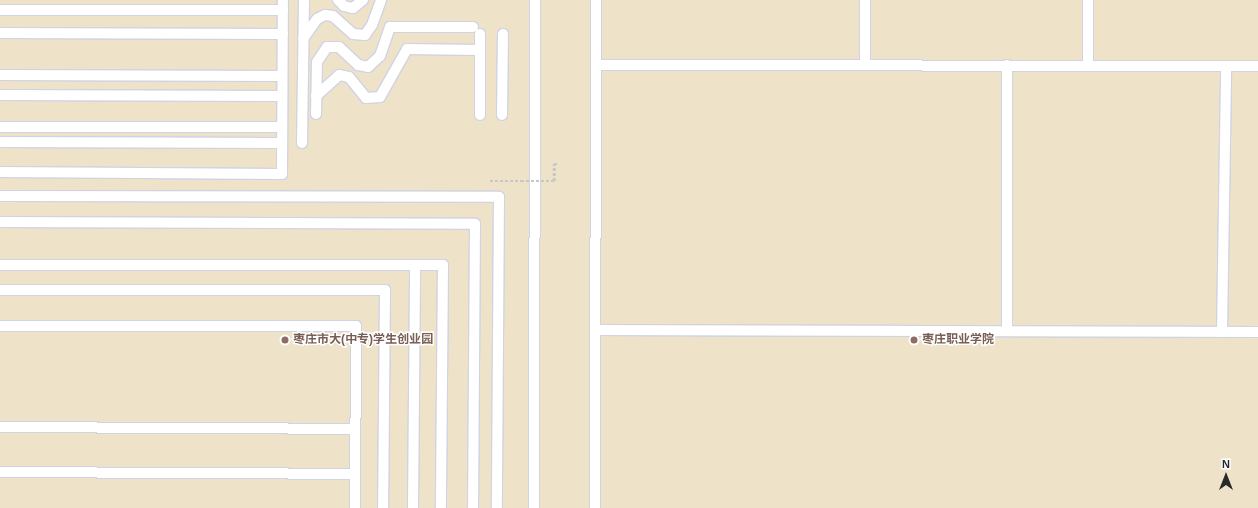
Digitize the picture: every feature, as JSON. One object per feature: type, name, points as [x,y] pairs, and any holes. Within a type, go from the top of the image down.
[{"type":"lane","points":[[302,143],[302,39],[304,0]]},
{"type":"lane","points":[[338,0],[344,6],[353,8],[363,0]]},
{"type":"lane","points":[[302,39],[317,19],[325,15],[334,16],[353,34],[365,35],[372,25],[381,0]]},
{"type":"lane","points":[[534,508],[535,0]]},
{"type":"lane","points":[[595,508],[596,0]]},
{"type":"lane","points":[[865,0],[865,65]]},
{"type":"lane","points":[[1088,0],[1088,66]]},
{"type":"lane","points":[[0,10],[283,5],[282,174],[0,172]]},
{"type":"lane","points":[[316,114],[317,62],[328,47],[339,47],[358,65],[368,67],[380,56],[390,27],[477,30],[480,50],[480,115]]},
{"type":"lane","points":[[0,33],[283,34]]},
{"type":"lane","points":[[502,115],[503,34]]},
{"type":"lane","points":[[316,96],[328,82],[339,75],[349,77],[366,98],[380,97],[407,49],[480,50]]},
{"type":"lane","points":[[596,65],[1258,66]]},
{"type":"lane","points":[[1008,65],[1008,331]]},
{"type":"lane","points":[[1222,332],[1226,66]]},
{"type":"lane","points":[[0,75],[282,76]]},
{"type":"lane","points":[[0,96],[282,96]]},
{"type":"lane","points":[[0,127],[282,127]]},
{"type":"lane","points":[[0,142],[282,143]]},
{"type":"lane","points":[[0,196],[499,197],[497,508]]},
{"type":"lane","points":[[0,222],[475,224],[473,508]]},
{"type":"lane","points":[[0,265],[443,266],[441,508]]},
{"type":"lane","points":[[413,508],[415,266]]},
{"type":"lane","points":[[0,290],[385,290],[382,508]]},
{"type":"lane","points":[[0,326],[356,326],[355,508]]},
{"type":"lane","points":[[595,330],[1258,332]]},
{"type":"lane","points":[[0,428],[355,429]]},
{"type":"lane","points":[[0,472],[355,474]]},
{"type":"path","points":[[490,181],[554,181],[554,164],[558,164]]},
{"type":"shaded area","points":[[0,0],[1258,0],[1258,508],[0,508]]},
{"type":"place","name":"枣庄市大(中专)学生创业园","points":[[285,340]]},
{"type":"place","name":"枣庄职业学院","points":[[914,340]]}]
